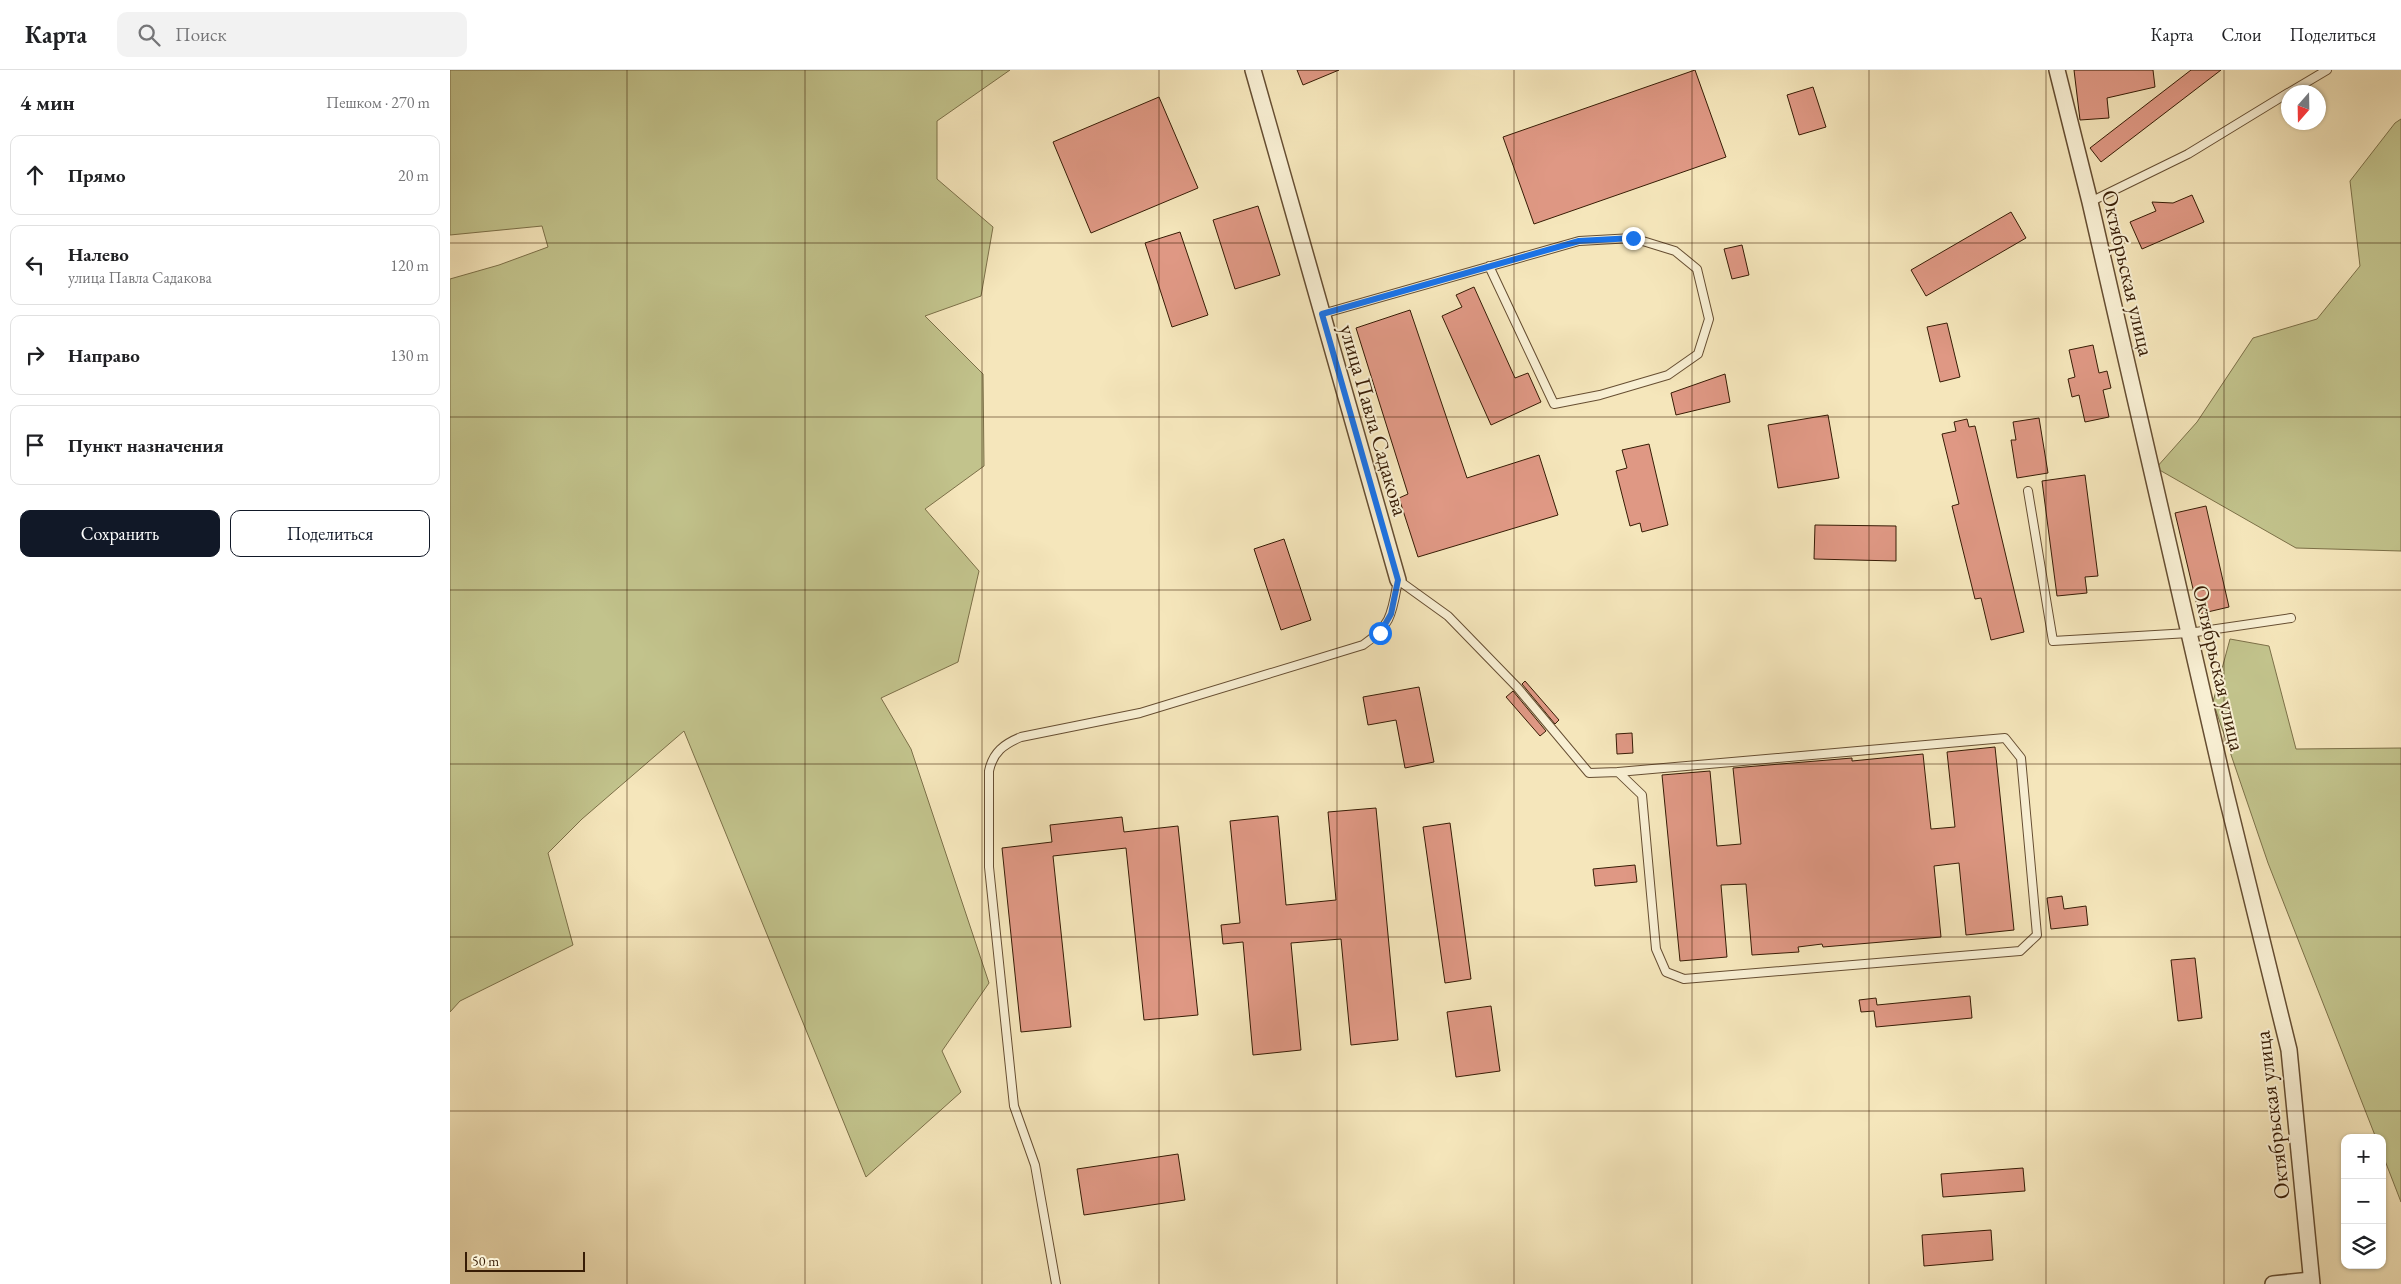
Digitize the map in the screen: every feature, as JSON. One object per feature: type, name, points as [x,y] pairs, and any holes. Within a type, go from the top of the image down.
[{"type":"street","name":"улица Павла Садакова","points":[[1253,70],[1398,580]]},
{"type":"street","name":"Октябрьская улица","points":[[2057,70],[2090,202],[2226,794],[2289,1050],[2311,1282]]},
{"type":"street","points":[[2273,1284],[2311,1282]]},
{"type":"lane","points":[[2302,85],[2327,70]]},
{"type":"lane","points":[[2090,202],[2188,154],[2281,98]]},
{"type":"lane","points":[[1322,314],[1489,266],[1579,241],[1633,238],[1675,251],[1697,269],[1710,319],[1698,354],[1668,375],[1600,395],[1554,404],[1489,266]]},
{"type":"lane","points":[[2028,491],[2053,640],[2189,633],[2291,618]]},
{"type":"lane","points":[[1056,1284],[1035,1165],[1014,1106],[989,867],[989,771],[991,762],[1006,743],[1021,738],[1140,713],[1363,645],[1380,633],[1391,614],[1398,580],[1448,616],[1517,687],[1590,773],[2005,738],[2021,758],[2037,935],[2020,951],[1684,979],[1666,972],[1656,949],[1642,795],[1618,772]]},
{"type":"green space","points":[[450,70],[1010,70],[937,121],[937,179],[993,227],[981,296],[925,316],[983,374],[984,466],[925,509],[979,571],[958,662],[881,698],[911,749],[989,983],[942,1051],[961,1092],[866,1177],[684,731],[582,819],[548,853],[573,945],[460,1001],[450,1012],[450,279],[499,265],[548,247],[542,226],[450,235]]},
{"type":"green space","points":[[2401,119],[2401,551],[2296,548],[2156,468],[2197,422],[2253,338],[2317,319],[2360,266],[2350,181],[2395,123]]},
{"type":"green space","points":[[2230,639],[2269,646],[2296,749],[2401,748],[2401,1202],[2386,1163],[2386,1134],[2374,1134],[2268,863],[2213,702]]},
{"type":"building","points":[[1297,70],[1339,70],[1303,85]]},
{"type":"building","points":[[1695,70],[1726,157],[1534,224],[1503,137]]},
{"type":"building","points":[[2074,70],[2153,70],[2155,87],[2107,98],[2109,118],[2080,120]]},
{"type":"building","points":[[2191,70],[2221,70],[2101,162],[2090,148]]},
{"type":"building","points":[[1813,87],[1826,127],[1799,135],[1787,95]]},
{"type":"building","points":[[1159,97],[1198,188],[1091,233],[1053,142]]},
{"type":"building","points":[[2192,195],[2204,222],[2142,249],[2130,222],[2156,211],[2152,202],[2173,203]]},
{"type":"building","points":[[1258,206],[1280,275],[1235,289],[1213,220]]},
{"type":"building","points":[[2011,212],[2026,238],[1926,296],[1911,270]]},
{"type":"building","points":[[1180,232],[1208,315],[1172,327],[1145,243]]},
{"type":"building","points":[[1742,245],[1749,275],[1732,279],[1724,249]]},
{"type":"building","points":[[1474,287],[1515,378],[1528,373],[1541,402],[1491,425],[1442,316],[1462,307],[1456,295]]},
{"type":"building","points":[[1410,310],[1467,478],[1539,455],[1558,515],[1418,557],[1399,498],[1408,494],[1356,328]]},
{"type":"building","points":[[1947,323],[1960,377],[1940,382],[1927,327]]},
{"type":"building","points":[[2093,345],[2099,373],[2107,371],[2111,388],[2103,390],[2109,417],[2085,422],[2079,395],[2072,397],[2068,379],[2075,377],[2069,350]]},
{"type":"building","points":[[1725,374],[1730,402],[1676,415],[1671,393]]},
{"type":"building","points":[[1828,415],[1839,478],[1778,488],[1768,425]]},
{"type":"building","points":[[2039,418],[2048,473],[2017,478],[2011,440],[2016,440],[2013,422]]},
{"type":"building","points":[[1967,419],[1969,427],[1975,426],[2024,632],[1991,640],[1981,598],[1975,599],[1952,506],[1959,504],[1942,434],[1956,431],[1954,422]]},
{"type":"building","points":[[1649,444],[1668,525],[1642,532],[1640,523],[1630,526],[1616,471],[1627,468],[1622,450]]},
{"type":"building","points":[[2085,475],[2098,576],[2085,577],[2087,593],[2057,596],[2042,481]]},
{"type":"building","points":[[2206,506],[2229,607],[2199,614],[2175,513]]},
{"type":"building","points":[[1815,525],[1896,526],[1896,561],[1814,559]]},
{"type":"building","points":[[1284,539],[1311,620],[1281,630],[1254,549]]},
{"type":"building","points":[[1525,681],[1559,720],[1555,724],[1522,684]]},
{"type":"building","points":[[1419,687],[1434,762],[1405,768],[1396,720],[1368,725],[1363,697]]},
{"type":"building","points":[[1513,691],[1546,731],[1540,736],[1506,697]]},
{"type":"building","points":[[1632,733],[1633,753],[1617,754],[1616,734]]},
{"type":"building","points":[[1995,747],[2014,930],[1966,935],[1959,863],[1934,866],[1941,937],[1823,947],[1822,944],[1798,947],[1799,952],[1752,955],[1746,884],[1721,885],[1727,957],[1680,961],[1662,775],[1710,771],[1717,846],[1741,844],[1733,768],[1852,758],[1852,761],[1923,754],[1931,829],[1955,827],[1947,752]]},
{"type":"building","points":[[1376,808],[1398,1040],[1351,1045],[1341,939],[1291,943],[1301,1050],[1253,1055],[1243,942],[1223,944],[1221,925],[1240,923],[1230,821],[1278,816],[1286,905],[1336,900],[1328,812]]},
{"type":"building","points":[[1122,817],[1124,832],[1178,826],[1198,1015],[1144,1020],[1126,848],[1053,856],[1071,1027],[1021,1032],[1002,848],[1052,842],[1050,825]]},
{"type":"building","points":[[1450,823],[1471,979],[1445,983],[1423,827]]},
{"type":"building","points":[[1635,865],[1637,882],[1595,886],[1593,869]]},
{"type":"building","points":[[2062,896],[2064,909],[2086,906],[2088,925],[2051,929],[2047,898]]},
{"type":"building","points":[[2195,958],[2202,1018],[2178,1021],[2171,960]]},
{"type":"building","points":[[1970,996],[1972,1018],[1876,1027],[1874,1011],[1861,1012],[1859,1000],[1876,998],[1877,1005]]},
{"type":"building","points":[[1491,1006],[1500,1071],[1456,1077],[1447,1012]]},
{"type":"building","points":[[1178,1154],[1185,1200],[1084,1215],[1077,1169]]},
{"type":"building","points":[[2023,1168],[2025,1191],[1943,1197],[1941,1174]]},
{"type":"building","points":[[1991,1230],[1993,1260],[1924,1266],[1922,1235]]},
{"type":"route","points":[[1380,633],[1391,614],[1398,580],[1322,314],[1579,241],[1633,238]]}]
